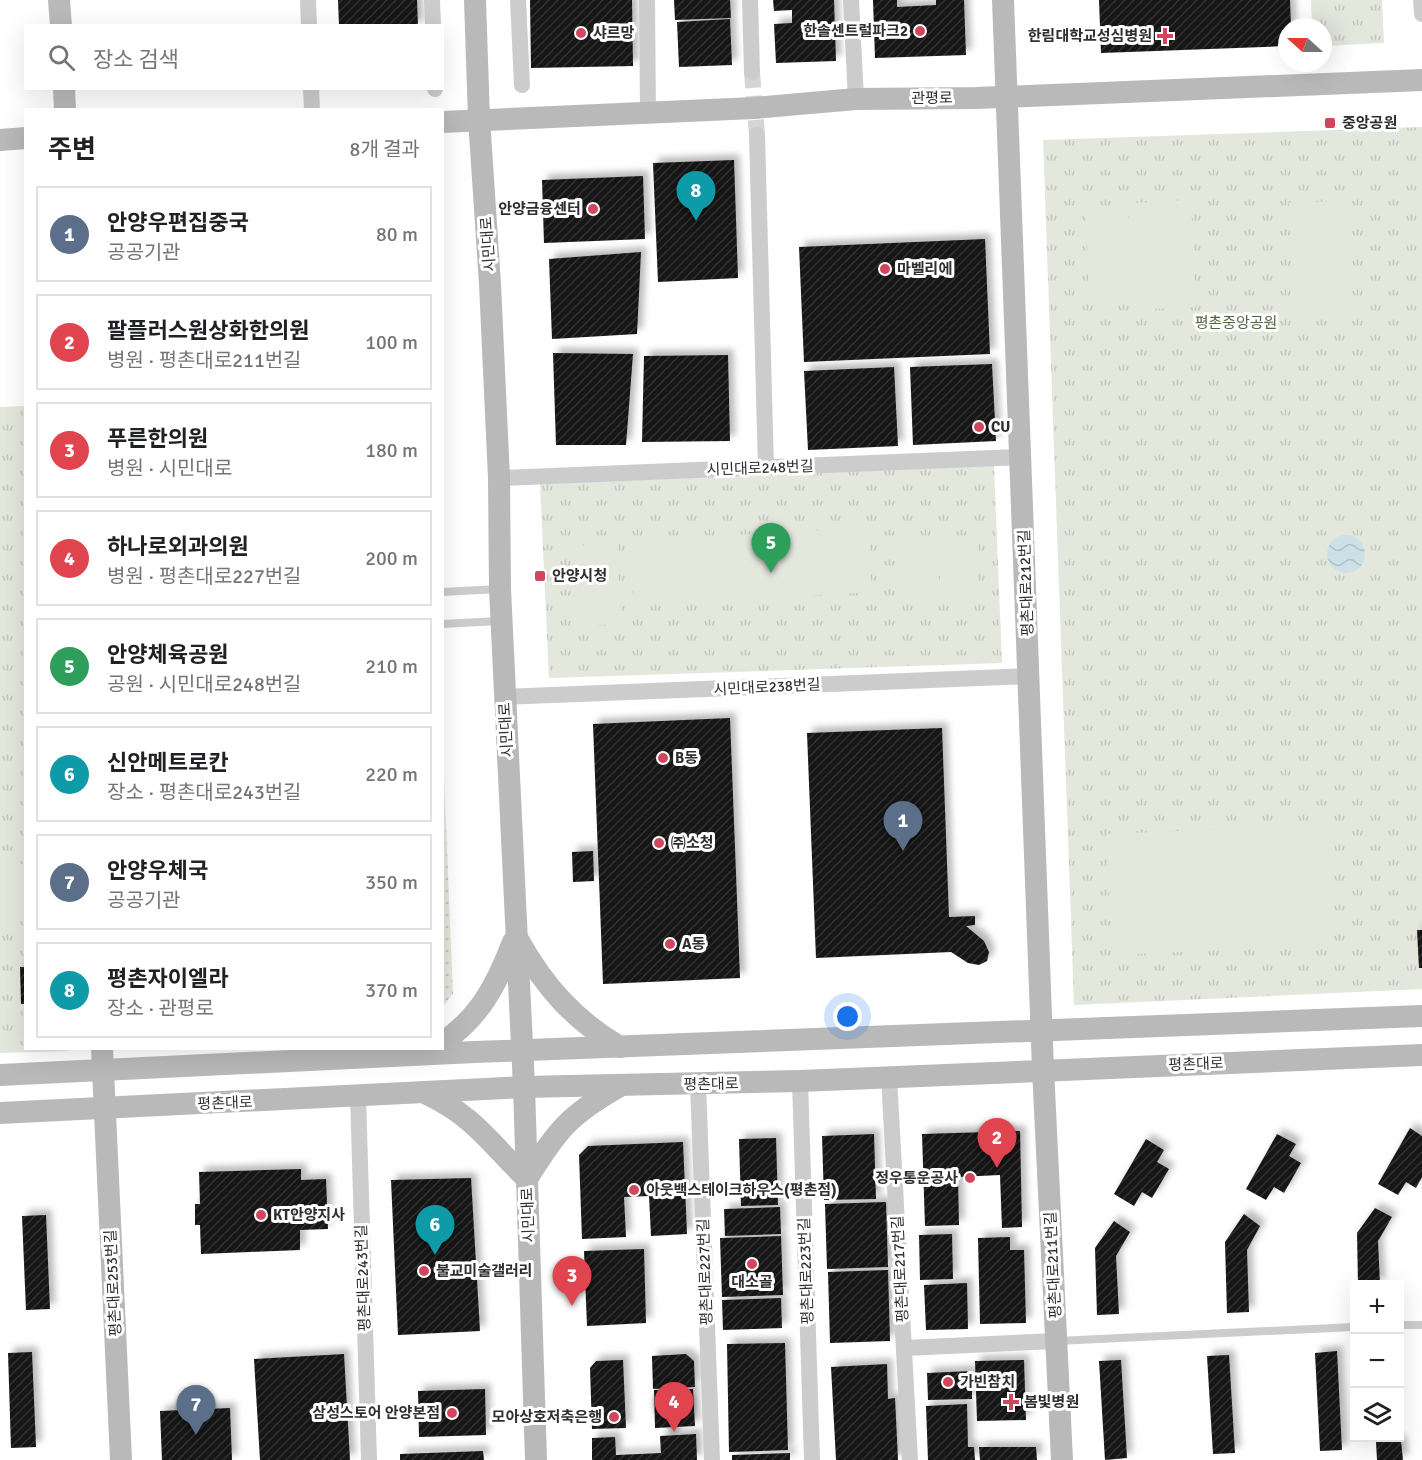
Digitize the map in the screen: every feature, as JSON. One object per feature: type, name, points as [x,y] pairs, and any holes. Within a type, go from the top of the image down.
[{"type":"street","points":[[60,0],[61,24]]},
{"type":"street","points":[[308,0],[309,24]]},
{"type":"street","points":[[432,0],[433,24]]},
{"type":"street","name":"시민대로","points":[[475,0],[479,118],[499,478],[501,621],[524,1087],[536,1460]]},
{"type":"street","points":[[518,0],[522,85]]},
{"type":"street","points":[[647,0],[648,113]]},
{"type":"street","points":[[750,0],[752,72]]},
{"type":"street","points":[[851,0],[856,99]]},
{"type":"street","name":"평촌대로212번길","points":[[1003,0],[1044,1069]]},
{"type":"street","points":[[1421,0],[1422,14]]},
{"type":"street","name":"관평로","points":[[444,122],[479,118],[754,108],[856,99],[1007,96],[1422,80]]},
{"type":"street","points":[[64,90],[65,108]]},
{"type":"street","points":[[311,90],[312,108]]},
{"type":"street","points":[[757,135],[766,468]]},
{"type":"street","points":[[0,140],[24,138]]},
{"type":"street","name":"시민대로248번길","points":[[499,478],[1021,457]]},
{"type":"street","name":"시민대로238번길","points":[[504,697],[1030,676]]},
{"type":"street","points":[[516,935],[536,971],[572,1013],[597,1034],[620,1047]]},
{"type":"street","points":[[444,1041],[470,1021],[490,996],[516,935]]},
{"type":"street","points":[[0,1075],[103,1058],[620,1047],[1422,1016]]},
{"type":"street","name":"평촌대로","points":[[0,1113],[524,1087],[800,1081],[1422,1055]]},
{"type":"street","name":"평촌대로253번길","points":[[103,1058],[121,1460]]},
{"type":"street","name":"평촌대로211번길","points":[[1044,1069],[1062,1460]]},
{"type":"street","name":"평촌대로217번길","points":[[889,1077],[910,1460]]},
{"type":"street","name":"평촌대로223번길","points":[[800,1081],[812,1460]]},
{"type":"street","name":"평촌대로227번길","points":[[698,1084],[712,1460]]},
{"type":"street","points":[[423,1092],[454,1107],[470,1119],[526,1179],[549,1143],[570,1118],[621,1085]]},
{"type":"street","name":"평촌대로243번길","points":[[358,1096],[369,1460]]},
{"type":"street","points":[[905,1347],[1056,1341]]},
{"type":"lane","points":[[444,592],[500,589]]},
{"type":"lane","points":[[444,624],[501,621]]},
{"type":"lane","points":[[1404,1325],[1422,1324]]},
{"type":"lane","points":[[1056,1341],[1350,1327]]},
{"type":"green space","points":[[1311,0],[1382,0],[1384,43],[1332,46],[1332,18],[1312,18]]},
{"type":"green space","name":"평촌중앙공원","points":[[1422,127],[1422,989],[1074,1005],[1043,140]]},
{"type":"green space","points":[[1191,200],[1196,307],[1136,310],[1131,203]]},
{"type":"green space","points":[[1347,201],[1352,313],[1293,315],[1289,203]]},
{"type":"green space","points":[[1128,213],[1131,297],[1089,299],[1086,214]]},
{"type":"green space","points":[[24,406],[24,1050],[68,1051],[0,1053],[0,407]]},
{"type":"green space","points":[[994,465],[1002,663],[549,678],[540,484]]},
{"type":"green space","points":[[868,528],[872,592],[634,605],[631,540]]},
{"type":"green space","points":[[977,537],[979,601],[941,603],[938,538]]},
{"type":"green space","points":[[897,539],[935,539],[936,603],[899,604]]},
{"type":"green space","points":[[617,544],[621,624],[573,626],[570,546]]},
{"type":"green space","points":[[444,778],[453,994],[444,1005]]},
{"type":"green space","points":[[1328,825],[1333,945],[1112,955],[1107,834]]},
{"type":"green space","points":[[23,864],[24,919],[0,920],[0,865]]},
{"type":"water","points":[[1346,535],[1360,540],[1365,554],[1360,568],[1346,573],[1332,568],[1327,554],[1332,540]]},
{"type":"building","points":[[338,0],[417,0],[418,24],[339,24]]},
{"type":"building","name":"샤르망","points":[[530,0],[632,0],[633,66],[531,68]]},
{"type":"building","points":[[674,0],[730,0],[731,18],[675,20]]},
{"type":"building","points":[[773,0],[834,0],[836,61],[776,63],[774,24],[792,23],[792,10],[774,11]]},
{"type":"building","name":"한솔센트럴파크2","points":[[873,0],[897,0],[897,7],[936,5],[936,0],[964,0],[966,55],[875,58]]},
{"type":"building","points":[[1099,0],[1290,0],[1291,18],[1278,18],[1278,46],[1101,53]]},
{"type":"building","points":[[730,19],[732,65],[679,67],[677,22]]},
{"type":"building","points":[[734,160],[738,278],[658,282],[653,163]]},
{"type":"building","name":"안양금융센터","points":[[643,176],[645,239],[544,243],[542,180]]},
{"type":"building","points":[[985,239],[990,354],[804,362],[799,247]]},
{"type":"building","points":[[641,252],[637,334],[552,339],[549,259]]},
{"type":"building","points":[[553,353],[633,354],[626,445],[556,445]]},
{"type":"building","points":[[728,355],[730,441],[642,442],[644,356]]},
{"type":"building","points":[[992,364],[996,441],[913,445],[910,367]]},
{"type":"building","points":[[894,367],[898,446],[808,450],[804,371]]},
{"type":"building","points":[[730,718],[740,978],[603,984],[593,724]]},
{"type":"building","points":[[942,728],[949,917],[975,916],[975,925],[966,926],[984,941],[989,952],[987,961],[979,965],[968,963],[951,952],[816,958],[807,733]]},
{"type":"building","points":[[593,851],[594,881],[573,882],[572,852]]},
{"type":"building","points":[[1417,930],[1422,930],[1422,968],[1419,968]]},
{"type":"building","points":[[20,967],[24,967],[24,1004],[21,1004]]},
{"type":"building","points":[[1410,1128],[1422,1136],[1422,1177],[1416,1188],[1406,1182],[1398,1195],[1378,1184]]},
{"type":"building","points":[[1020,1131],[1022,1227],[1002,1228],[1000,1175],[958,1177],[959,1225],[925,1226],[922,1134]]},
{"type":"building","points":[[874,1134],[876,1199],[824,1200],[822,1136]]},
{"type":"building","points":[[1277,1134],[1296,1144],[1289,1156],[1301,1163],[1284,1193],[1274,1187],[1266,1200],[1246,1189]]},
{"type":"building","points":[[776,1138],[778,1205],[741,1206],[739,1139]]},
{"type":"building","points":[[1146,1139],[1164,1150],[1157,1162],[1169,1169],[1152,1198],[1142,1192],[1134,1206],[1114,1194]]},
{"type":"building","points":[[683,1142],[687,1234],[651,1236],[649,1196],[624,1197],[626,1237],[582,1239],[579,1155],[588,1146]]},
{"type":"building","name":"KT안양지사","points":[[301,1169],[301,1180],[326,1179],[328,1229],[300,1230],[300,1250],[201,1254],[200,1225],[195,1225],[195,1204],[200,1204],[199,1172]]},
{"type":"building","points":[[471,1178],[480,1331],[398,1335],[391,1180]]},
{"type":"building","points":[[886,1202],[888,1267],[827,1269],[825,1204]]},
{"type":"building","points":[[780,1207],[781,1234],[725,1236],[724,1209]]},
{"type":"building","points":[[1375,1208],[1392,1217],[1378,1241],[1380,1280],[1358,1280],[1357,1233]]},
{"type":"building","points":[[1244,1214],[1260,1226],[1247,1250],[1249,1312],[1227,1313],[1225,1242]]},
{"type":"building","points":[[46,1215],[50,1309],[26,1310],[22,1216]]},
{"type":"building","points":[[1114,1221],[1130,1232],[1116,1256],[1119,1314],[1097,1315],[1095,1248]]},
{"type":"building","points":[[952,1234],[953,1279],[920,1280],[919,1235]]},
{"type":"building","points":[[781,1236],[783,1295],[722,1297],[720,1238]]},
{"type":"building","points":[[1010,1237],[1010,1250],[1024,1250],[1026,1323],[980,1324],[978,1238]]},
{"type":"building","points":[[644,1249],[646,1323],[587,1326],[584,1251]]},
{"type":"building","points":[[888,1270],[890,1341],[830,1343],[828,1272]]},
{"type":"building","points":[[967,1283],[968,1329],[926,1330],[924,1285]]},
{"type":"building","points":[[781,1298],[782,1328],[723,1330],[722,1300]]},
{"type":"building","points":[[785,1343],[788,1450],[729,1452],[727,1344]]},
{"type":"building","points":[[1337,1351],[1342,1450],[1320,1451],[1315,1353]]},
{"type":"building","points":[[32,1352],[36,1447],[11,1448],[8,1353]]},
{"type":"building","points":[[344,1354],[350,1460],[260,1460],[254,1359]]},
{"type":"building","points":[[686,1354],[694,1361],[695,1387],[653,1389],[652,1356]]},
{"type":"building","points":[[1229,1355],[1235,1453],[1213,1454],[1207,1356]]},
{"type":"building","points":[[623,1360],[626,1428],[592,1429],[590,1368],[596,1361]]},
{"type":"building","points":[[1024,1360],[1026,1420],[977,1421],[975,1361]]},
{"type":"building","points":[[1121,1360],[1127,1458],[1105,1460],[1099,1361]]},
{"type":"building","points":[[887,1364],[888,1399],[895,1398],[898,1460],[836,1460],[831,1367]]},
{"type":"building","points":[[972,1371],[972,1399],[928,1400],[927,1373]]},
{"type":"building","name":"삼성스토어 안양본점","points":[[485,1389],[486,1435],[419,1437],[418,1391]]},
{"type":"building","points":[[693,1389],[695,1426],[655,1428],[654,1390]]},
{"type":"building","points":[[967,1404],[968,1447],[974,1447],[975,1460],[928,1460],[926,1406]]},
{"type":"building","points":[[230,1408],[232,1460],[162,1460],[160,1411]]},
{"type":"building","points":[[696,1434],[697,1460],[592,1460],[592,1438],[615,1437],[616,1455],[661,1453],[660,1436]]},
{"type":"building","points":[[1376,1442],[1401,1442],[1403,1460],[1377,1460]]},
{"type":"building","points":[[979,1447],[1036,1447],[1037,1460],[980,1460]]},
{"type":"building","points":[[483,1451],[484,1460],[400,1460],[400,1454]]},
{"type":"building","points":[[790,1453],[790,1460],[732,1460],[732,1455]]},
{"type":"tunnel","points":[[752,72],[757,135]]},
{"type":"place","name":"한솔센트럴파크2","points":[[920,31]]},
{"type":"place","name":"샤르망","points":[[581,33]]},
{"type":"place","name":"한림대학교성심병원","points":[[1165,36]]},
{"type":"place","name":"중앙공원","points":[[1330,123]]},
{"type":"place","name":"안양금융센터","points":[[593,209]]},
{"type":"place","name":"평촌자이엘라","points":[[696,221]]},
{"type":"place","name":"마벨리에","points":[[885,269]]},
{"type":"place","name":"CU","points":[[979,427]]},
{"type":"place","name":"안양체육공원","points":[[771,573]]},
{"type":"place","name":"안양시청","points":[[540,576]]},
{"type":"place","name":"B동","points":[[663,758]]},
{"type":"place","name":"㈜소청","points":[[659,843]]},
{"type":"place","name":"안양우편집중국","points":[[903,851]]},
{"type":"place","name":"A동","points":[[670,944]]},
{"type":"place","name":"팔플러스원상화한의원","points":[[997,1168]]},
{"type":"place","name":"정우통운공사","points":[[970,1178]]},
{"type":"place","name":"아웃백스테이크하우스(평촌점)","points":[[634,1190]]},
{"type":"place","name":"KT안양지사","points":[[261,1215]]},
{"type":"place","name":"신안메트로칸","points":[[435,1255]]},
{"type":"place","name":"대소골","points":[[752,1264]]},
{"type":"place","name":"불교미술갤러리","points":[[424,1271]]},
{"type":"place","name":"푸른한의원","points":[[572,1306]]},
{"type":"place","name":"가빈참치","points":[[948,1382]]},
{"type":"place","name":"봄빛병원","points":[[1011,1402]]},
{"type":"place","name":"삼성스토어 안양본점","points":[[452,1413]]},
{"type":"place","name":"모아상호저축은행","points":[[614,1417]]},
{"type":"place","name":"하나로외과의원","points":[[674,1432]]},
{"type":"place","name":"안양우체국","points":[[196,1435]]}]
